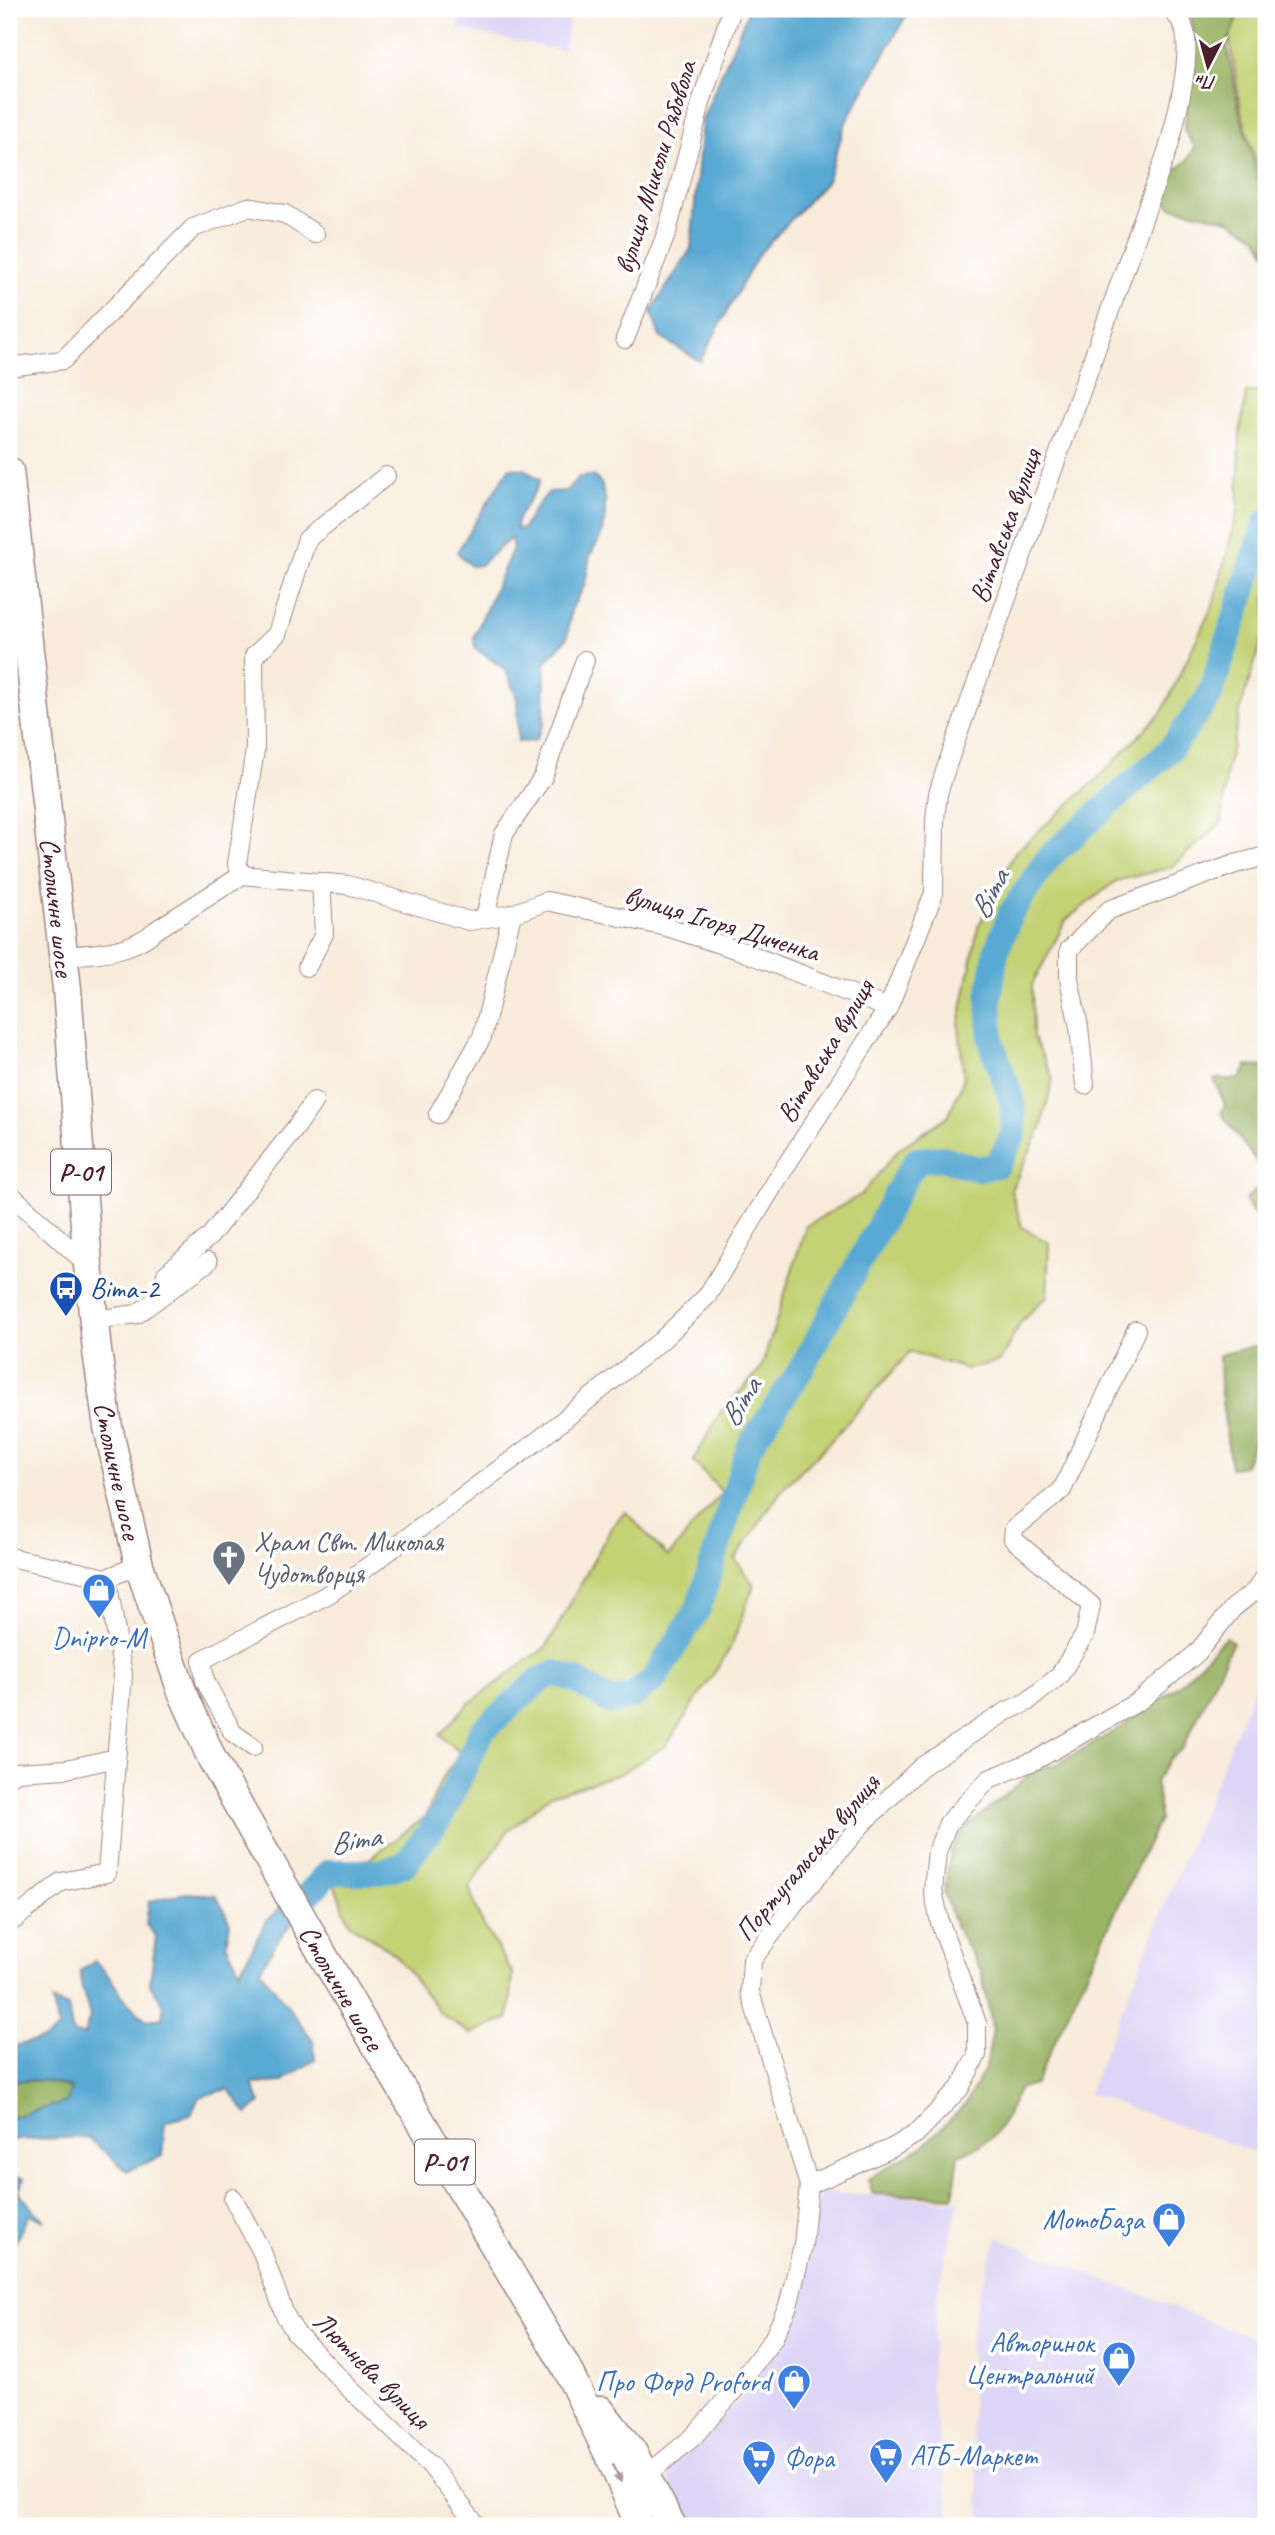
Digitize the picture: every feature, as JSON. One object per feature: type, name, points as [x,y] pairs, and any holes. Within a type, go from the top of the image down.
[{"type":"main road","name":"Столичне шосе","points":[[9,471],[67,989],[93,1320],[108,1427],[139,1565],[181,1689],[212,1759],[324,1957],[566,2367],[613,2463],[640,2526]]},
{"type":"main road","name":"Столичне шосе","points":[[566,2367],[632,2451],[672,2526]]},
{"type":"street","name":"вулиця Миколи Рябовола","points":[[625,340],[667,232],[702,99],[732,9]]},
{"type":"street","name":"Вітавська вулиця","points":[[253,1747],[233,1733],[205,1682],[202,1660],[327,1595],[373,1563],[540,1440],[663,1339],[707,1296],[778,1178],[888,1008],[934,893],[936,810],[946,768],[1169,146],[1182,95],[1186,51],[1181,16],[1170,9]]},
{"type":"street","points":[[9,367],[63,360],[193,228],[248,207],[285,214],[315,234]]},
{"type":"street","points":[[62,956],[108,952],[144,941],[156,930],[242,876],[236,864],[255,750],[254,656],[277,634],[307,539],[386,477]]},
{"type":"street","points":[[485,918],[504,834],[543,777],[585,660]]},
{"type":"street","points":[[1085,1085],[1079,1027],[1069,979],[1069,950],[1108,909],[1235,864],[1266,856]]},
{"type":"street","name":"вулиця Ігоря Диченка","points":[[242,876],[348,885],[469,921],[512,914],[547,901],[667,927],[765,960],[888,1008]]},
{"type":"street","points":[[307,967],[324,934],[321,882]]},
{"type":"street","points":[[438,1114],[482,1037],[512,914]]},
{"type":"street","points":[[163,1294],[166,1274],[210,1236],[314,1101]]},
{"type":"street","points":[[9,1194],[88,1265]]},
{"type":"street","points":[[93,1320],[137,1314],[208,1262]]},
{"type":"street","name":"Португальська вулиця","points":[[647,2475],[693,2437],[731,2394],[773,2339],[788,2306],[803,2245],[809,2185],[750,1992],[752,1960],[793,1905],[863,1823],[921,1767],[1006,1712],[1027,1702],[1059,1676],[1085,1634],[1091,1605],[1013,1539],[1014,1530],[1062,1490],[1136,1330]]},
{"type":"street","points":[[9,1557],[107,1578],[139,1565]]},
{"type":"street","points":[[809,2185],[916,2134],[960,2088],[977,2055],[977,2023],[940,1923],[933,1890],[937,1852],[948,1823],[989,1779],[1036,1760],[1139,1701],[1197,1653],[1233,1608],[1256,1590],[1266,1573]]},
{"type":"street","points":[[9,1924],[61,1882],[107,1872],[123,1675],[107,1578]]},
{"type":"street","points":[[9,1777],[17,1772],[66,1769],[116,1758]]},
{"type":"street","name":"Лютнева вулиця","points":[[233,2199],[262,2252],[285,2315],[295,2332],[431,2466],[477,2526]]},
{"type":"shaded area","points":[[462,9],[572,9],[563,51],[458,29]]},
{"type":"shaded area","points":[[1266,1658],[1266,2156],[1088,2093]]},
{"type":"shaded area","points":[[820,2192],[959,2201],[938,2288],[930,2383],[952,2526],[689,2526],[668,2480],[671,2467],[738,2402],[801,2308]]},
{"type":"shaded area","name":"Авторинок Центральний","points":[[997,2238],[1266,2343],[1266,2526],[986,2526],[981,2514],[972,2433],[970,2340],[978,2296]]},
{"type":"green space","points":[[1189,9],[1249,9],[1238,15],[1227,45],[1239,109],[1266,207],[1266,252],[1258,238],[1229,220],[1172,207],[1162,195],[1168,176],[1188,160],[1195,147],[1184,130],[1195,50]]},
{"type":"green space","points":[[1225,9],[1266,9],[1266,197],[1241,110]]},
{"type":"green space","points":[[1266,390],[1266,626],[1242,704],[1226,772],[1222,822],[1172,867],[1116,881],[1066,920],[1032,985],[1033,1037],[1053,1078],[1041,1128],[1011,1190],[1022,1227],[1049,1243],[1047,1296],[1021,1322],[1000,1361],[967,1369],[910,1352],[828,1444],[784,1487],[735,1559],[754,1585],[730,1649],[666,1746],[619,1774],[551,1795],[507,1832],[469,1887],[481,1921],[513,1974],[509,2018],[471,2034],[441,2014],[395,1954],[350,1924],[326,1864],[369,1859],[426,1816],[442,1778],[460,1753],[440,1735],[467,1705],[547,1646],[611,1528],[625,1511],[668,1557],[722,1492],[693,1461],[720,1413],[761,1369],[806,1226],[862,1194],[899,1149],[949,1115],[964,1078],[959,1025],[978,927],[1015,852],[1096,780],[1162,712],[1213,605],[1238,510],[1240,434],[1246,393]]},
{"type":"green space","points":[[1247,1066],[1266,1067],[1266,1175],[1221,1113],[1225,1105],[1214,1079],[1240,1079]]},
{"type":"green space","points":[[1266,1181],[1266,1235],[1245,1200]]},
{"type":"green space","points":[[1266,1343],[1266,1415],[1262,1417],[1244,1466],[1231,1468],[1220,1386],[1219,1355]]},
{"type":"green space","points":[[1225,1637],[1233,1642],[1183,1748],[1169,1760],[1155,1782],[1159,1799],[1159,1819],[1035,2084],[1020,2088],[1002,2124],[992,2137],[959,2155],[953,2197],[873,2194],[868,2179],[923,2146],[965,2105],[986,2067],[993,2030],[981,1971],[956,1927],[944,1892],[951,1851],[962,1831],[1035,1770],[1057,1764],[1123,1726],[1180,1685]]},
{"type":"green space","points":[[41,2080],[72,2088],[67,2102],[9,2118],[9,2081]]},
{"type":"water","points":[[749,9],[910,9],[846,122],[827,181],[758,255],[700,361],[660,337],[651,311],[691,249],[702,120]]},
{"type":"water","points":[[509,468],[524,469],[540,480],[519,517],[516,529],[523,529],[534,509],[549,492],[566,491],[579,477],[593,476],[601,483],[605,499],[605,520],[600,538],[590,555],[585,584],[571,610],[567,638],[545,663],[544,723],[535,741],[518,742],[517,699],[506,670],[475,648],[474,637],[513,548],[511,538],[480,565],[471,566],[457,552]]},
{"type":"water","points":[[326,1864],[331,1881],[280,1937],[260,1970],[313,2040],[315,2059],[282,2082],[252,2084],[260,2103],[247,2114],[228,2089],[199,2097],[191,2115],[165,2122],[162,2156],[127,2171],[88,2137],[9,2140],[9,2118],[67,2102],[71,2088],[42,2080],[9,2081],[9,2047],[45,2039],[59,2028],[52,2001],[68,2007],[73,2034],[84,2035],[90,2016],[80,1971],[95,1961],[138,2013],[147,2020],[162,2018],[164,2005],[150,1984],[156,1936],[146,1925],[149,1901],[186,1893],[216,1895],[230,1923],[226,1944],[240,1971],[267,1920]]},
{"type":"water","points":[[14,2176],[24,2179],[18,2192],[44,2221],[29,2214],[9,2255],[9,2178]]},
{"type":"waterway","name":"Віта","points":[[306,1897],[329,1872],[380,1872],[405,1864],[442,1815],[482,1731],[540,1680],[555,1673],[577,1681],[611,1702],[633,1696],[654,1679],[698,1609],[749,1447],[800,1371],[905,1178],[917,1160],[942,1158],[978,1169],[997,1165],[1014,1134],[1013,1104],[991,1041],[989,997],[996,952],[1011,913],[1049,857],[1170,750],[1210,695],[1266,522]]},
{"type":"place","name":"Віта-2","points":[[66,1318]]},
{"type":"place","name":"Храм Свт. Миколая Чудотворця","points":[[229,1587]]},
{"type":"place","name":"Dnipro-M","points":[[99,1620]]},
{"type":"place","name":"МотоБаза","points":[[1169,2249]]},
{"type":"place","name":"Авторинок Центральний","points":[[1119,2388]]},
{"type":"place","name":"Про Форд Proford","points":[[794,2411]]},
{"type":"place","name":"АТБ-Маркет","points":[[886,2485]]},
{"type":"place","name":"Фора","points":[[759,2487]]}]
